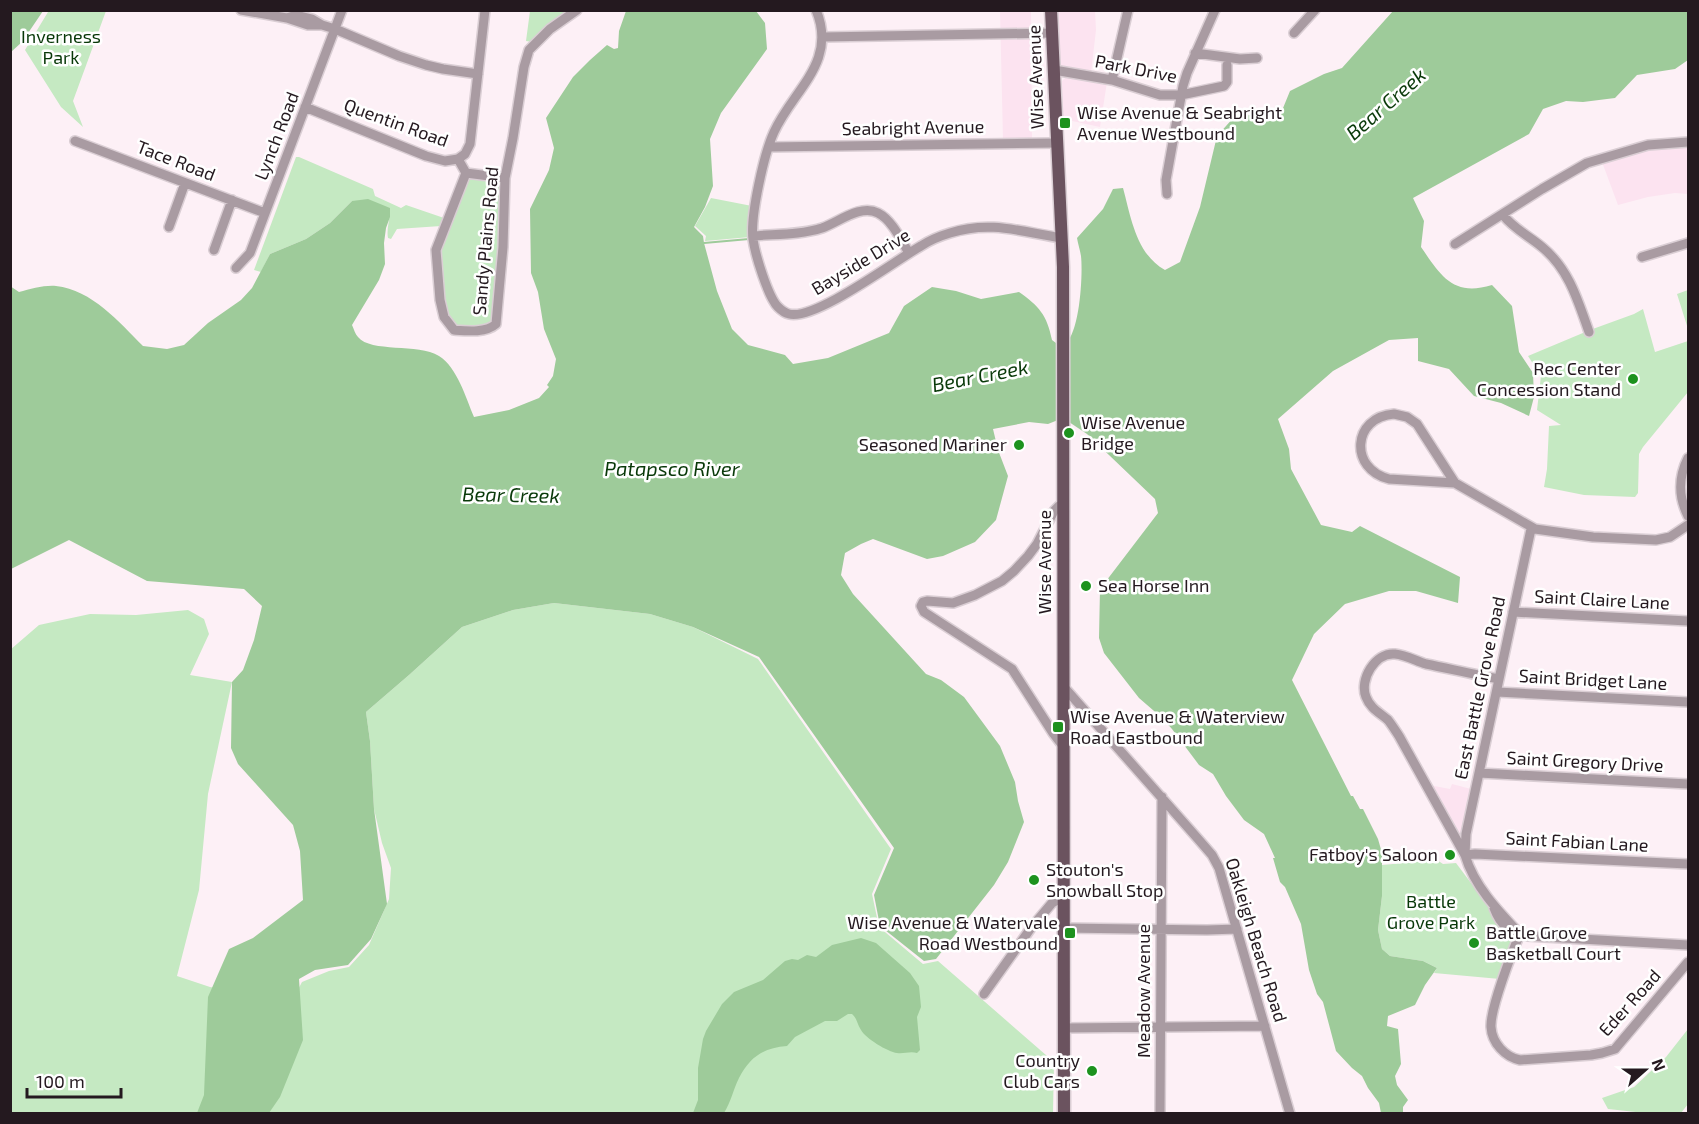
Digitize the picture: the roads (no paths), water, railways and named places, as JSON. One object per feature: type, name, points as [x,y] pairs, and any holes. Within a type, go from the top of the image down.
[{"type":"main road","name":"Wise Avenue","points":[[1052,10],[1063,315],[1064,1113]]},
{"type":"street","points":[[241,10],[287,18],[296,15],[312,19],[371,45],[426,65],[478,74]]},
{"type":"street","name":"Lynch Road","points":[[236,268],[250,253],[342,10]]},
{"type":"street","points":[[458,159],[465,154],[470,144],[485,10]]},
{"type":"street","name":"Sandy Plains Road","points":[[466,173],[436,250],[440,300],[444,317],[454,330],[465,331],[487,329],[496,324],[503,247],[505,178],[527,52],[550,28],[577,10]]},
{"type":"street","name":"Bayside Drive","points":[[816,10],[823,37],[818,61],[774,132],[768,147],[753,217],[753,236],[760,266],[775,303],[788,313],[796,315],[806,313],[845,294],[926,243],[977,227],[1000,226],[1062,238]]},
{"type":"street","points":[[1112,80],[1128,10]]},
{"type":"street","points":[[1167,194],[1166,180],[1181,95],[1195,53],[1215,10]]},
{"type":"street","points":[[1294,33],[1315,10]]},
{"type":"street","points":[[823,37],[1052,33]]},
{"type":"street","points":[[1195,53],[1240,59],[1257,58]]},
{"type":"street","name":"Park Drive","points":[[1054,70],[1112,80],[1152,93],[1181,95],[1224,86],[1227,82],[1227,65]]},
{"type":"street","name":"Quentin Road","points":[[305,107],[426,156],[445,161],[458,159],[466,173]]},
{"type":"street","name":"Tace Road","points":[[75,141],[265,213]]},
{"type":"street","name":"Seabright Avenue","points":[[768,147],[1057,142]]},
{"type":"street","points":[[1455,244],[1587,163],[1648,145],[1689,142]]},
{"type":"street","points":[[466,173],[505,178]]},
{"type":"street","points":[[169,227],[185,183]]},
{"type":"street","points":[[214,250],[232,200]]},
{"type":"street","points":[[753,236],[801,233],[837,222],[856,212],[869,210],[878,212],[885,218],[909,253]]},
{"type":"street","points":[[1503,215],[1510,224],[1541,246],[1559,264],[1572,286],[1589,332]]},
{"type":"street","points":[[1642,257],[1689,243]]},
{"type":"street","points":[[1455,483],[1389,479],[1376,475],[1368,467],[1361,451],[1367,427],[1374,420],[1383,416],[1401,415],[1412,420],[1422,430],[1455,483],[1532,529],[1584,536],[1656,540],[1670,537],[1689,525]]},
{"type":"street","points":[[1689,458],[1682,473],[1680,490],[1689,516]]},
{"type":"street","points":[[1063,506],[1059,506],[1054,511],[1033,550],[1002,581],[953,603],[927,601],[921,606],[924,612],[1012,669],[1063,746]]},
{"type":"street","name":"East Battle Grove Road","points":[[1465,855],[1466,834],[1532,529]]},
{"type":"street","name":"Saint Claire Lane","points":[[1513,612],[1689,621]]},
{"type":"street","points":[[1499,679],[1424,663],[1395,654],[1387,655],[1376,661],[1365,680],[1364,691],[1369,702],[1394,728],[1465,855],[1470,869],[1493,905],[1520,934],[1535,937],[1689,945]]},
{"type":"street","name":"Oakleigh Beach Road","points":[[1063,686],[1162,797],[1219,868],[1290,1113]]},
{"type":"street","name":"Saint Bridget Lane","points":[[1497,692],[1689,702]]},
{"type":"street","name":"Saint Gregory Drive","points":[[1479,773],[1689,784]]},
{"type":"street","name":"Meadow Avenue","points":[[1160,1113],[1162,797]]},
{"type":"street","name":"Saint Fabian Lane","points":[[1465,855],[1689,864]]},
{"type":"street","points":[[984,994],[1031,928],[1052,903],[1064,898]]},
{"type":"street","points":[[1064,928],[1237,929]]},
{"type":"street","name":"Eder Road","points":[[1520,934],[1498,995],[1491,1027],[1499,1047],[1509,1056],[1520,1060],[1591,1055],[1615,1049],[1689,962]]},
{"type":"street","points":[[1064,1028],[1265,1026]]},
{"type":"water","points":[[11,10],[43,11],[22,42],[11,52]]},
{"type":"water","name":"Patapsco River","points":[[626,11],[756,11],[765,23],[767,49],[721,113],[710,139],[713,186],[694,227],[703,236],[717,291],[732,329],[748,345],[785,355],[793,364],[828,358],[889,333],[904,306],[932,287],[956,291],[981,299],[1019,292],[1041,312],[1048,324],[1052,340],[1056,343],[1066,343],[1075,327],[1080,302],[1082,264],[1077,238],[1103,209],[1113,189],[1123,188],[1136,234],[1147,255],[1165,270],[1180,262],[1200,207],[1217,136],[1235,116],[1281,113],[1290,91],[1342,68],[1393,11],[1688,11],[1688,60],[1675,69],[1637,75],[1615,98],[1583,102],[1566,101],[1543,109],[1529,134],[1413,198],[1424,221],[1421,247],[1442,275],[1458,286],[1467,288],[1492,285],[1512,306],[1519,352],[1533,373],[1534,397],[1529,416],[1501,403],[1474,396],[1449,369],[1418,361],[1418,338],[1389,340],[1333,371],[1278,419],[1289,449],[1291,469],[1321,525],[1352,532],[1360,526],[1460,577],[1458,603],[1416,591],[1389,591],[1345,604],[1314,634],[1292,680],[1351,796],[1360,809],[1363,809],[1378,839],[1382,853],[1382,896],[1378,930],[1382,949],[1390,956],[1423,961],[1437,968],[1415,1005],[1388,1016],[1387,1026],[1398,1029],[1401,1064],[1395,1076],[1397,1085],[1408,1100],[1403,1107],[1403,1113],[1381,1113],[1379,1103],[1362,1076],[1336,1051],[1323,1002],[1317,994],[1309,970],[1301,924],[1285,887],[1280,882],[1273,858],[1275,858],[1264,834],[1244,820],[1213,774],[1199,765],[1172,729],[1139,698],[1104,653],[1099,638],[1100,589],[1158,513],[1155,499],[1087,434],[1063,418],[1048,424],[1029,422],[993,429],[1008,476],[996,520],[975,542],[943,556],[927,559],[873,539],[845,553],[841,575],[853,594],[926,674],[941,680],[964,697],[1000,746],[1015,782],[1024,822],[1008,862],[994,885],[936,959],[924,961],[880,926],[874,895],[894,848],[759,657],[693,627],[650,614],[554,603],[513,610],[462,627],[366,712],[374,809],[387,904],[371,939],[348,965],[315,970],[299,979],[303,1040],[280,1097],[269,1113],[197,1113],[204,1095],[208,997],[229,949],[253,938],[303,900],[300,851],[293,825],[238,764],[231,748],[232,682],[243,670],[254,640],[262,606],[244,589],[147,581],[69,540],[11,569],[10,286],[19,292],[47,286],[69,289],[104,308],[143,346],[167,349],[184,345],[208,323],[241,300],[252,288],[270,254],[306,239],[330,223],[352,201],[368,199],[390,208],[390,217],[384,243],[385,264],[379,280],[352,325],[358,337],[373,345],[419,350],[439,356],[456,375],[474,417],[509,410],[539,398],[549,387],[547,385],[553,376],[556,359],[544,329],[538,292],[531,273],[530,209],[549,170],[554,148],[546,118],[573,77],[590,60],[607,45],[614,49],[618,48],[619,31]]},
{"type":"water","points":[[861,938],[876,943],[910,973],[919,986],[921,1007],[917,1017],[920,1050],[917,1053],[900,1053],[888,1050],[867,1037],[854,1016],[848,1014],[837,1021],[825,1021],[795,1037],[787,1046],[764,1051],[758,1055],[748,1064],[739,1078],[724,1113],[693,1113],[698,1100],[698,1068],[703,1039],[722,1004],[734,992],[763,980],[785,961],[798,960],[807,955],[816,957],[832,945]]},
{"type":"waterway","points":[[704,243],[749,239]]},
{"type":"place","name":"Wise Avenue & Seabright Avenue Westbound","points":[[1065,123]]},
{"type":"place","name":"Rec Center Concession Stand","points":[[1633,379]]},
{"type":"place","name":"Wise Avenue Bridge","points":[[1069,433]]},
{"type":"place","name":"Seasoned Mariner","points":[[1019,445]]},
{"type":"place","name":"Sea Horse Inn","points":[[1086,586]]},
{"type":"place","name":"Wise Avenue & Waterview Road Eastbound","points":[[1058,727]]},
{"type":"place","name":"Fatboy's Saloon","points":[[1450,855]]},
{"type":"place","name":"Stouton's Snowball Stop","points":[[1034,880]]},
{"type":"place","name":"Wise Avenue & Watervale Road Westbound","points":[[1070,933]]},
{"type":"place","name":"Battle Grove Basketball Court","points":[[1474,943]]},
{"type":"place","name":"Country Club Cars","points":[[1092,1071]]},
{"type":"park label","name":"Inverness Park","points":[[61,47]]},
{"type":"park label","name":"Battle Grove Park","points":[[1431,912]]},
{"type":"water label","name":"Bear Creek","points":[[1386,104]]},
{"type":"water label","name":"Bear Creek","points":[[980,376]]},
{"type":"water label","name":"Bear Creek","points":[[511,495]]}]
